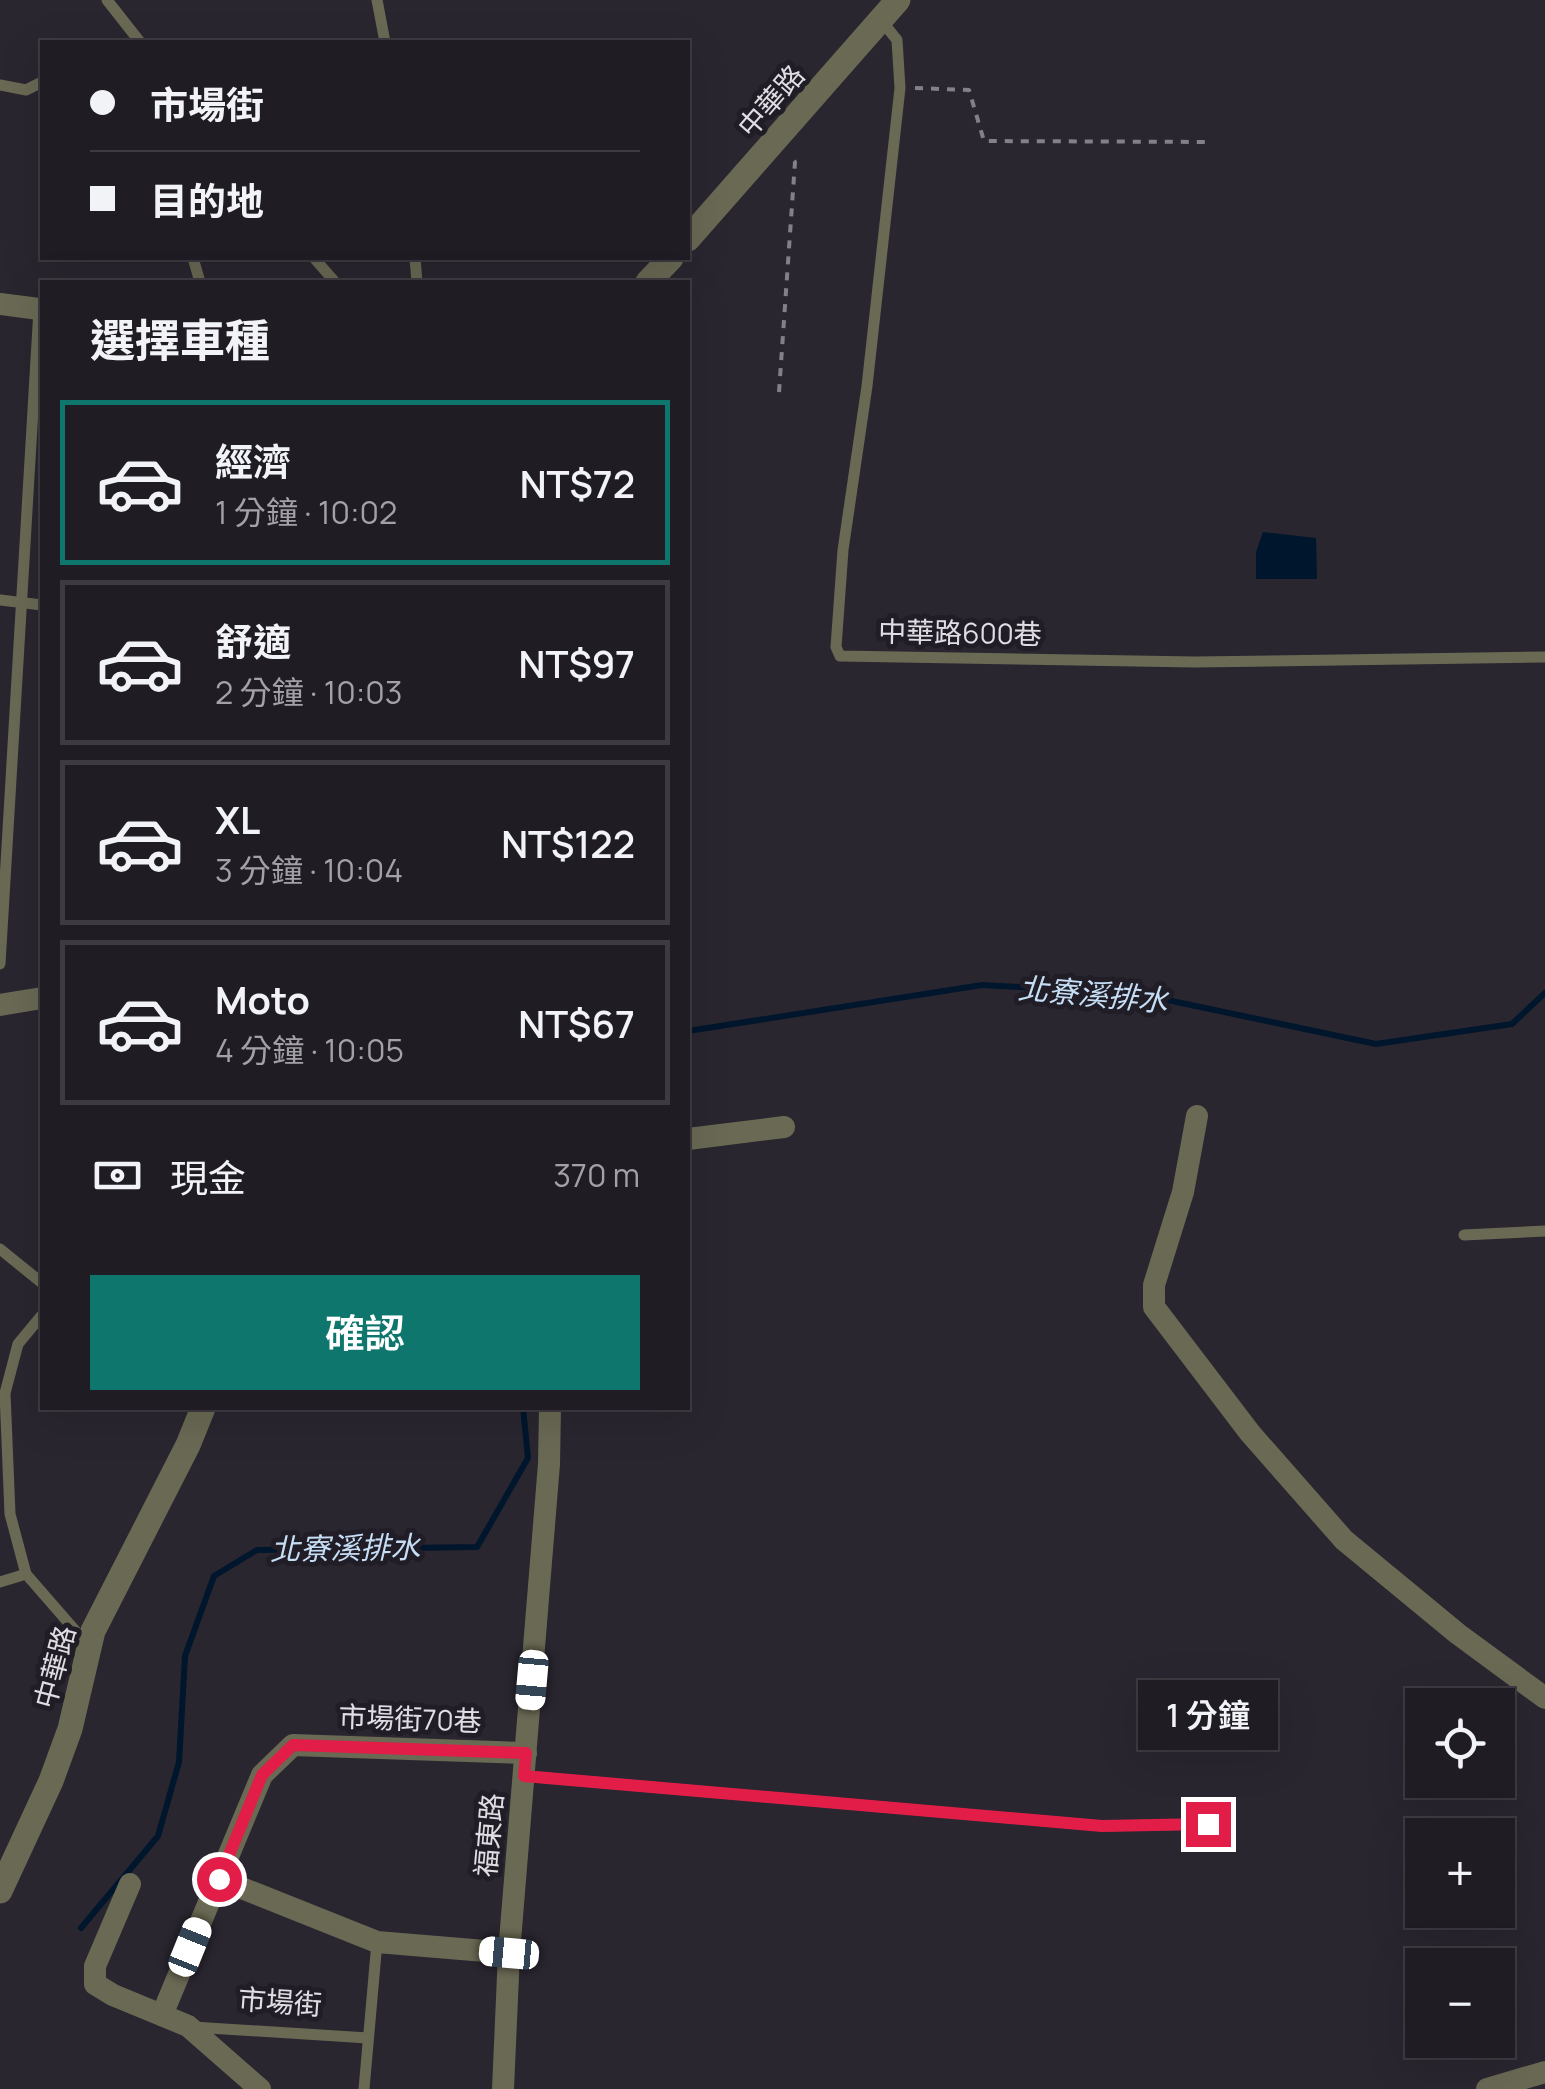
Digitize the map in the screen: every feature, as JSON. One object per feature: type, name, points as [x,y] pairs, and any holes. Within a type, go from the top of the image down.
[{"type":"street","name":"中華路","points":[[690,237],[889,10]]},
{"type":"street","points":[[650,280],[669,260]]},
{"type":"street","points":[[0,304],[40,309]]},
{"type":"street","points":[[0,1005],[40,998]]},
{"type":"street","points":[[1197,1116],[1183,1192],[1154,1285],[1154,1307],[1250,1433],[1344,1540],[1458,1634],[1545,1698]]},
{"type":"street","points":[[690,1139],[784,1127]]},
{"type":"street","name":"中華路","points":[[0,1891],[8,1852],[51,1781],[70,1729],[93,1631],[202,1410]]},
{"type":"street","name":"福東路","points":[[502,2089],[550,1410]]},
{"type":"street","name":"市場街70巷","points":[[219,1879],[262,1775],[293,1745],[525,1764]]},
{"type":"street","points":[[162,2015],[219,1879],[377,1942],[509,1953]]},
{"type":"street","name":"市場街","points":[[130,1884],[95,1966],[95,1984],[188,2026],[260,2089]]},
{"type":"street","points":[[1487,2089],[1545,2072]]},
{"type":"lane","points":[[107,0],[138,40]]},
{"type":"lane","points":[[378,0],[385,40]]},
{"type":"lane","name":"中華路600巷","points":[[889,10],[897,40],[900,88],[867,386],[844,550],[836,647],[840,656],[1195,662],[1545,658]]},
{"type":"lane","points":[[0,85],[26,90],[40,83]]},
{"type":"lane","points":[[316,260],[332,280]]},
{"type":"lane","points":[[0,964],[40,325]]},
{"type":"lane","points":[[0,600],[40,605]]},
{"type":"lane","points":[[1464,1235],[1545,1230]]},
{"type":"lane","points":[[0,1249],[40,1282]]},
{"type":"lane","points":[[40,1318],[18,1344],[3,1392],[5,1515],[26,1574],[90,1648]]},
{"type":"lane","points":[[0,1582],[26,1574]]},
{"type":"lane","points":[[525,1764],[1102,1826],[1208,1824]]},
{"type":"lane","points":[[364,2089],[377,1942]]},
{"type":"lane","name":"市場街","points":[[188,2026],[368,2038]]},
{"type":"path","points":[[900,88],[970,90],[984,141],[1212,142]]},
{"type":"path","points":[[776,142],[794,162],[779,392]]},
{"type":"water","points":[[1263,532],[1316,538],[1317,579],[1256,579],[1256,552]]},
{"type":"waterway","name":"北寮溪排水","points":[[690,1031],[982,985],[1134,993],[1376,1044],[1512,1024],[1545,993]]},
{"type":"waterway","name":"北寮溪排水","points":[[81,1928],[158,1836],[179,1762],[185,1656],[214,1576],[257,1550],[477,1547],[528,1458],[523,1410]]},
{"type":"route","points":[[219,1879],[262,1775],[293,1745],[526,1753],[524,1776],[1102,1826],[1208,1824]]}]
